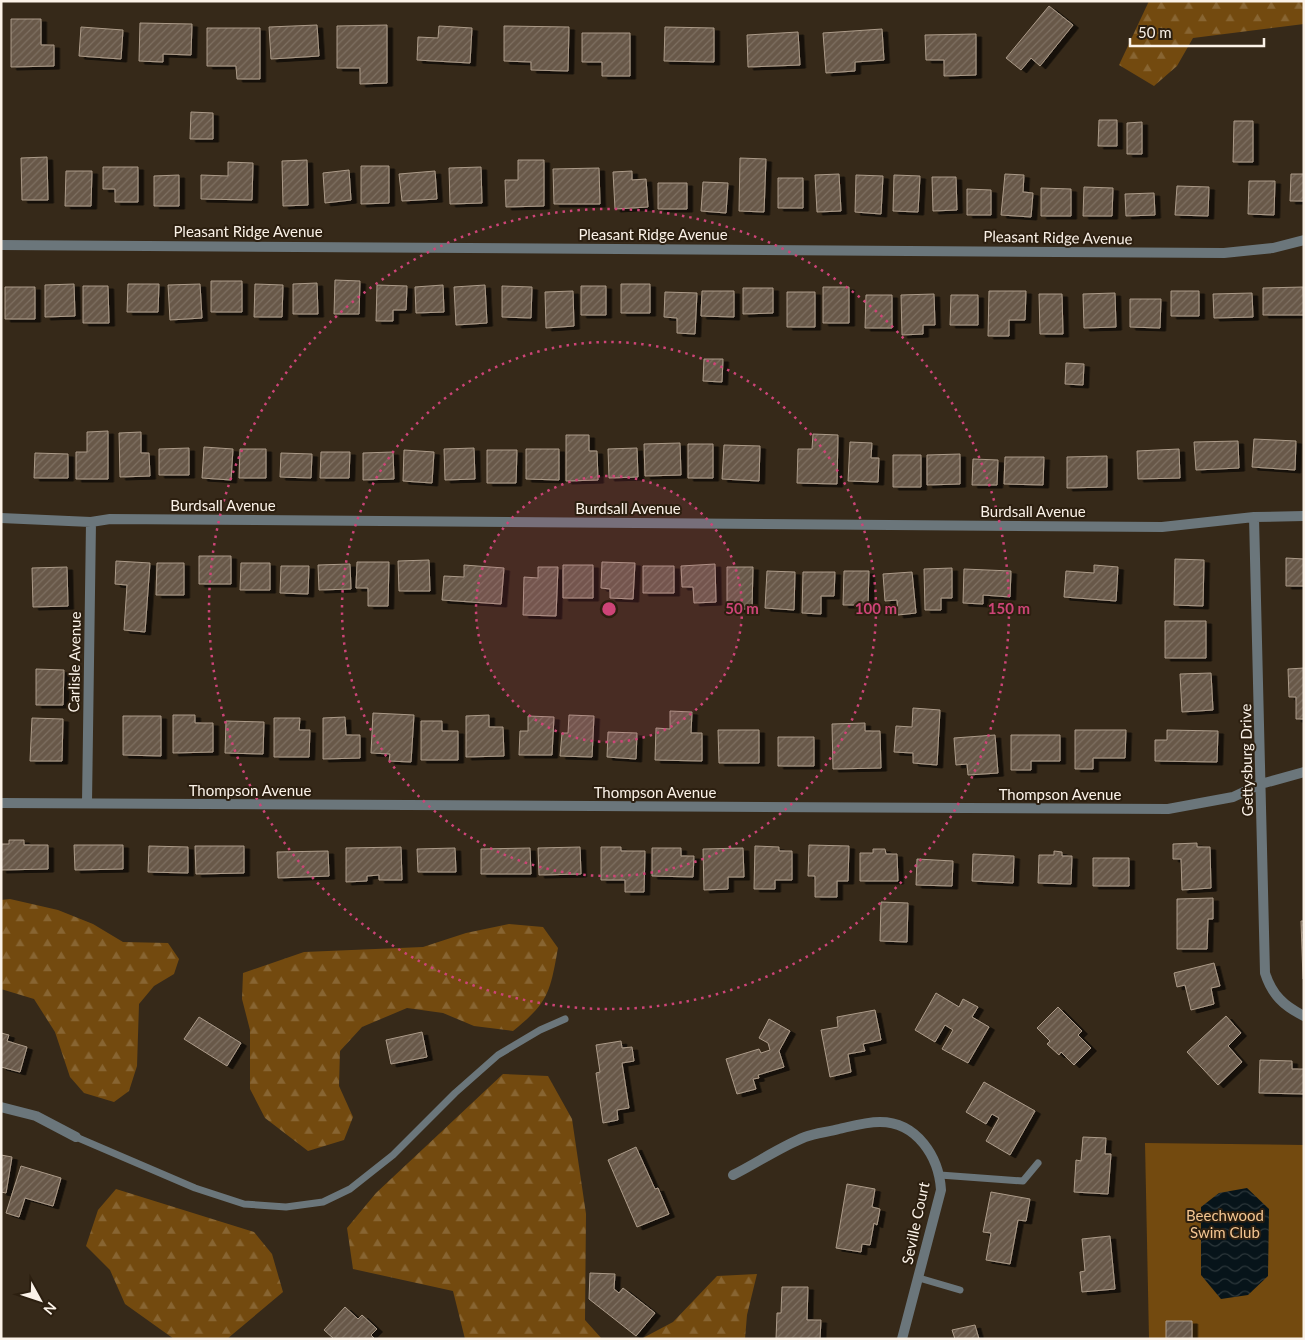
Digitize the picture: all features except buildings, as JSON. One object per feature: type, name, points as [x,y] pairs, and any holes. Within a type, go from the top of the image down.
[{"type":"street","name":"Pleasant Ridge Avenue","points":[[1,245],[1224,253],[1273,248],[1304,240]]},
{"type":"street","name":"Burdsall Avenue","points":[[1,518],[91,522],[110,519],[1162,527],[1254,516],[1304,516]]},
{"type":"street","name":"Gettysburg Drive","points":[[1254,516],[1265,973],[1270,987],[1278,999],[1288,1008],[1304,1016]]},
{"type":"street","name":"Carlisle Avenue","points":[[87,803],[91,522]]},
{"type":"street","name":"Thompson Avenue","points":[[1,803],[1168,809],[1234,797],[1261,784],[1304,772]]},
{"type":"street","points":[[1,1107],[36,1116],[76,1137]]},
{"type":"street","name":"Seville Court","points":[[734,1175],[805,1137],[867,1123],[882,1122],[910,1132],[924,1143],[936,1161],[940,1175],[941,1190],[902,1339]]},
{"type":"lane","points":[[76,1137],[195,1188],[244,1204],[286,1207],[323,1202],[350,1189],[393,1155],[455,1093],[498,1055],[540,1030],[565,1019]]},
{"type":"lane","points":[[940,1175],[1023,1181],[1038,1163]]},
{"type":"lane","points":[[919,1278],[960,1290]]},
{"type":"green space","points":[[1149,1],[1304,1],[1304,24],[1193,38],[1177,66],[1154,86],[1119,65]]},
{"type":"green space","points":[[10,899],[58,910],[93,924],[123,942],[168,943],[179,959],[174,974],[154,986],[139,1004],[137,1066],[129,1091],[114,1102],[84,1093],[70,1077],[55,1032],[34,999],[1,989],[1,900]]},
{"type":"green space","points":[[509,924],[543,927],[558,948],[553,975],[546,995],[534,1012],[513,1031],[474,1026],[443,1013],[407,1008],[362,1027],[340,1051],[339,1086],[353,1117],[344,1140],[308,1151],[265,1118],[250,1089],[250,1030],[242,999],[243,973],[304,952],[423,947],[466,933]]},
{"type":"green space","points":[[503,1074],[548,1076],[572,1119],[586,1214],[585,1320],[602,1339],[465,1339],[453,1291],[353,1269],[347,1228],[376,1193]]},
{"type":"green space","name":"Beechwood Swim Club","points":[[1145,1143],[1304,1145],[1304,1339],[1149,1339]]},
{"type":"green space","points":[[116,1189],[254,1232],[272,1254],[283,1292],[227,1339],[174,1339],[125,1304],[110,1270],[86,1246],[98,1210]]},
{"type":"green space","points":[[757,1274],[747,1315],[745,1339],[641,1339],[673,1322],[717,1276]]},
{"type":"water","points":[[1247,1188],[1269,1209],[1268,1276],[1248,1295],[1221,1299],[1201,1275],[1201,1207],[1219,1193]]}]
